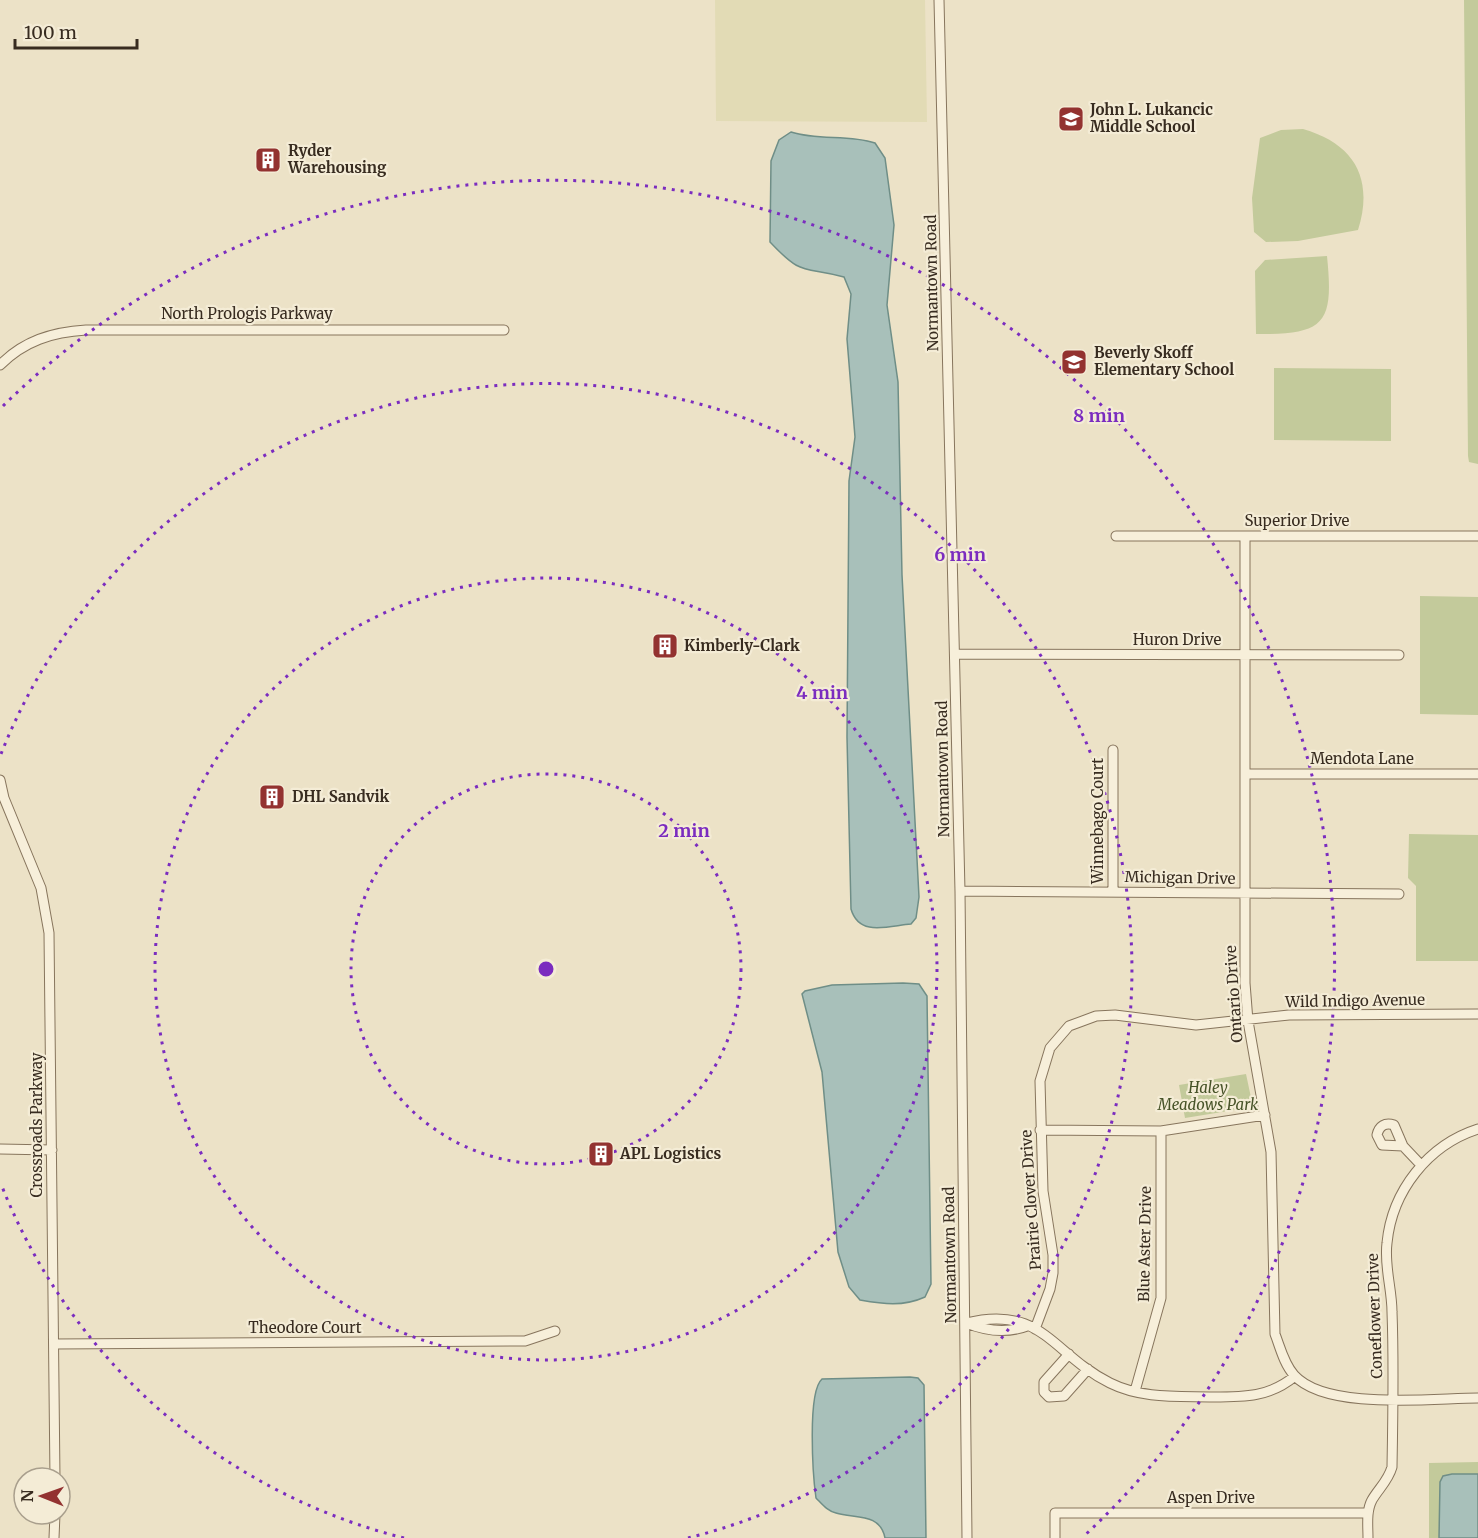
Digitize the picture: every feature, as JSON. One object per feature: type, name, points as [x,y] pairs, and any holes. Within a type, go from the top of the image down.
[{"type":"street","name":"Normantown Road","points":[[939,0],[956,654],[968,1538]]},
{"type":"street","name":"North Prologis Parkway","points":[[0,365],[11,354],[34,340],[62,332],[86,330],[504,330]]},
{"type":"street","name":"Superior Drive","points":[[1116,536],[1478,536]]},
{"type":"street","name":"Ontario Drive","points":[[1245,536],[1245,894],[1248,1021],[1271,1152],[1275,1334],[1283,1356],[1295,1376]]},
{"type":"street","name":"Huron Drive","points":[[956,654],[1399,655]]},
{"type":"street","name":"Winnebago Court","points":[[1113,750],[1113,892]]},
{"type":"street","name":"Mendota Lane","points":[[1245,774],[1478,774]]},
{"type":"street","name":"Crossroads Parkway","points":[[0,780],[4,798],[28,850],[41,888],[49,933],[55,1466]]},
{"type":"street","name":"Michigan Drive","points":[[960,891],[1399,894]]},
{"type":"street","name":"Wild Indigo Avenue","points":[[1059,1035],[1080,1020],[1105,1015],[1196,1025],[1289,1015],[1478,1014]]},
{"type":"street","name":"Prairie Clover Drive","points":[[1031,1327],[1050,1289],[1053,1264],[1043,1191],[1040,1081],[1044,1060],[1059,1035]]},
{"type":"street","points":[[1040,1130],[1161,1131],[1265,1115]]},
{"type":"street","name":"Coneflower Drive","points":[[1368,1513],[1372,1500],[1389,1479],[1392,1467],[1392,1310],[1387,1243],[1400,1197],[1421,1165],[1462,1134],[1478,1129]]},
{"type":"street","name":"Blue Aster Drive","points":[[1135,1391],[1161,1298],[1161,1131]]},
{"type":"street","points":[[1403,1146],[1421,1165]]},
{"type":"street","points":[[0,1149],[52,1149]]},
{"type":"street","points":[[966,1323],[984,1318],[1017,1319],[1069,1354],[1088,1370],[1111,1383],[1159,1396],[1245,1397],[1266,1394],[1281,1387],[1295,1376],[1316,1390],[1336,1396],[1393,1399],[1478,1398]]},
{"type":"street","name":"Theodore Court","points":[[54,1344],[525,1341],[555,1331]]},
{"type":"street","points":[[1069,1354],[1044,1382],[1044,1392],[1049,1397],[1064,1396],[1088,1370]]},
{"type":"street","name":"Aspen Drive","points":[[1055,1538],[1055,1513],[1368,1513]]},
{"type":"street","points":[[1368,1513],[1368,1538]]},
{"type":"shaded area","points":[[715,0],[925,0],[927,122],[716,121]]},
{"type":"green space","points":[[1464,0],[1478,0],[1478,464],[1469,462],[1468,456]]},
{"type":"green space","points":[[1303,129],[1336,144],[1356,166],[1363,195],[1358,230],[1298,241],[1266,242],[1254,232],[1252,198],[1260,138],[1281,130]]},
{"type":"green space","points":[[1327,256],[1329,297],[1326,311],[1320,321],[1311,328],[1297,332],[1256,334],[1255,271],[1265,260]]},
{"type":"green space","points":[[1274,368],[1391,369],[1391,441],[1274,440]]},
{"type":"green space","points":[[1420,596],[1478,597],[1478,715],[1420,714]]},
{"type":"green space","points":[[1409,834],[1478,835],[1478,961],[1416,961],[1416,886],[1408,878]]},
{"type":"green space","name":"Haley Meadows Park","points":[[1246,1074],[1253,1107],[1185,1118],[1179,1085]]},
{"type":"green space","points":[[1478,1462],[1478,1538],[1429,1538],[1429,1463]]},
{"type":"water","points":[[791,132],[875,143],[885,158],[894,225],[887,305],[898,382],[902,575],[919,897],[916,918],[911,924],[884,928],[867,927],[855,918],[851,909],[847,737],[849,481],[855,437],[847,339],[851,294],[844,277],[797,266],[770,242],[771,161],[779,140]]},
{"type":"water","points":[[919,984],[927,996],[931,1284],[925,1297],[909,1302],[885,1303],[860,1300],[849,1287],[838,1252],[822,1072],[802,994],[805,991],[832,985]]},
{"type":"water","points":[[918,1378],[924,1385],[926,1538],[885,1538],[878,1524],[872,1520],[833,1512],[816,1498],[812,1435],[814,1400],[817,1387],[822,1379]]},
{"type":"water","points":[[1478,1474],[1478,1538],[1439,1538],[1440,1482],[1443,1476]]},
{"type":"place","name":"John L. Lukancic Middle School","points":[[1071,119]]},
{"type":"place","name":"Ryder Warehousing","points":[[268,160]]},
{"type":"place","name":"Beverly Skoff Elementary School","points":[[1074,362]]},
{"type":"place","name":"Kimberly-Clark","points":[[665,646]]},
{"type":"place","name":"DHL Sandvik","points":[[272,797]]},
{"type":"place","name":"APL Logistics","points":[[601,1154]]}]
